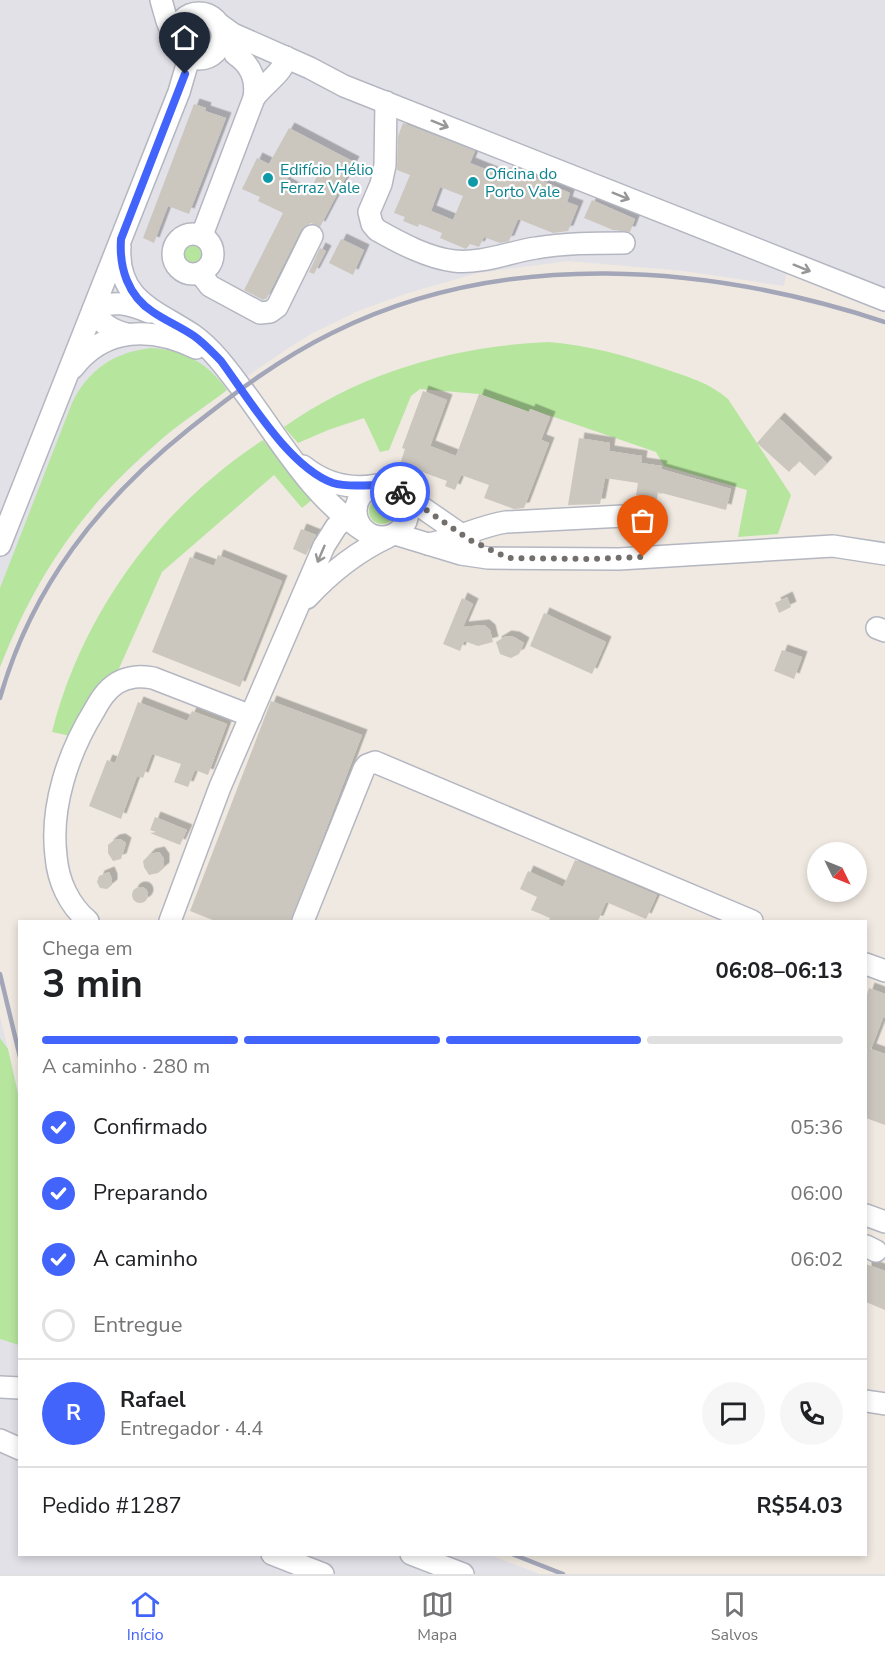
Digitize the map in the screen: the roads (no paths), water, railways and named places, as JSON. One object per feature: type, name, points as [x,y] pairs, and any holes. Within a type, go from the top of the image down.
[{"type":"street","points":[[161,0],[167,21],[183,51],[199,60],[213,55],[235,54],[284,63]]},
{"type":"street","points":[[198,0],[215,20],[233,34],[306,78],[344,86],[386,102],[885,300]]},
{"type":"street","points":[[0,545],[179,92],[183,51],[176,29],[185,17],[198,13],[215,20],[222,33],[221,43],[213,55]]},
{"type":"street","points":[[235,54],[254,76],[254,98]]},
{"type":"street","points":[[202,235],[254,98],[284,63]]},
{"type":"street","points":[[386,102],[385,165],[381,184],[369,212],[372,224],[377,230],[432,256],[462,262],[484,260],[556,245],[624,243]]},
{"type":"street","points":[[195,233],[202,235],[211,244],[214,254],[208,268],[200,273],[190,274],[180,270],[175,261],[173,251],[177,242],[185,235],[195,233]]},
{"type":"street","points":[[200,273],[206,283],[214,289],[260,312],[270,312],[277,307],[312,236]]},
{"type":"street","points":[[121,239],[121,264],[130,287],[145,306],[195,337],[215,355],[314,487],[350,513],[358,522],[383,534],[475,557],[619,559],[833,546],[885,554]]},
{"type":"street","points":[[93,310],[105,304],[126,303],[160,316]]},
{"type":"street","points":[[93,310],[105,325],[120,333],[149,334],[186,343],[210,357],[231,375]]},
{"type":"street","points":[[63,387],[74,367],[89,351],[107,340],[128,334]]},
{"type":"street","points":[[286,448],[306,468],[326,480],[358,487],[390,488],[405,497],[408,511],[405,524],[383,534],[333,571],[296,613]]},
{"type":"street","points":[[170,920],[206,820],[324,546],[362,495],[367,490],[390,488],[461,534],[488,550],[508,558]]},
{"type":"street","points":[[428,544],[506,522],[643,516]]},
{"type":"street","points":[[87,920],[76,909],[63,886],[56,859],[55,827],[62,785],[72,756],[86,724],[105,693],[126,679],[144,676],[250,716]]},
{"type":"street","points":[[303,920],[364,769],[375,762],[750,920]]},
{"type":"street","points":[[867,964],[885,971]]},
{"type":"street","points":[[867,1215],[885,1222]]},
{"type":"street","points":[[0,1387],[18,1388]]},
{"type":"street","points":[[867,1401],[885,1404]]},
{"type":"street","points":[[0,1440],[18,1448]]},
{"type":"street","points":[[277,1556],[323,1574]]},
{"type":"street","points":[[416,1556],[463,1574]]},
{"type":"railway","points":[[0,698],[30,619],[73,548],[98,516],[156,457],[189,429],[276,365],[332,333],[398,305],[466,287],[536,276],[607,274],[678,277],[748,287],[817,302],[885,322]]},
{"type":"railway","points":[[0,974],[18,1049]]},
{"type":"railway","points":[[517,1556],[563,1574]]},
{"type":"place","name":"Edifício Hélio Ferraz Vale","points":[[268,178]]},
{"type":"place","name":"Oficina do Porto Vale","points":[[473,182]]}]
